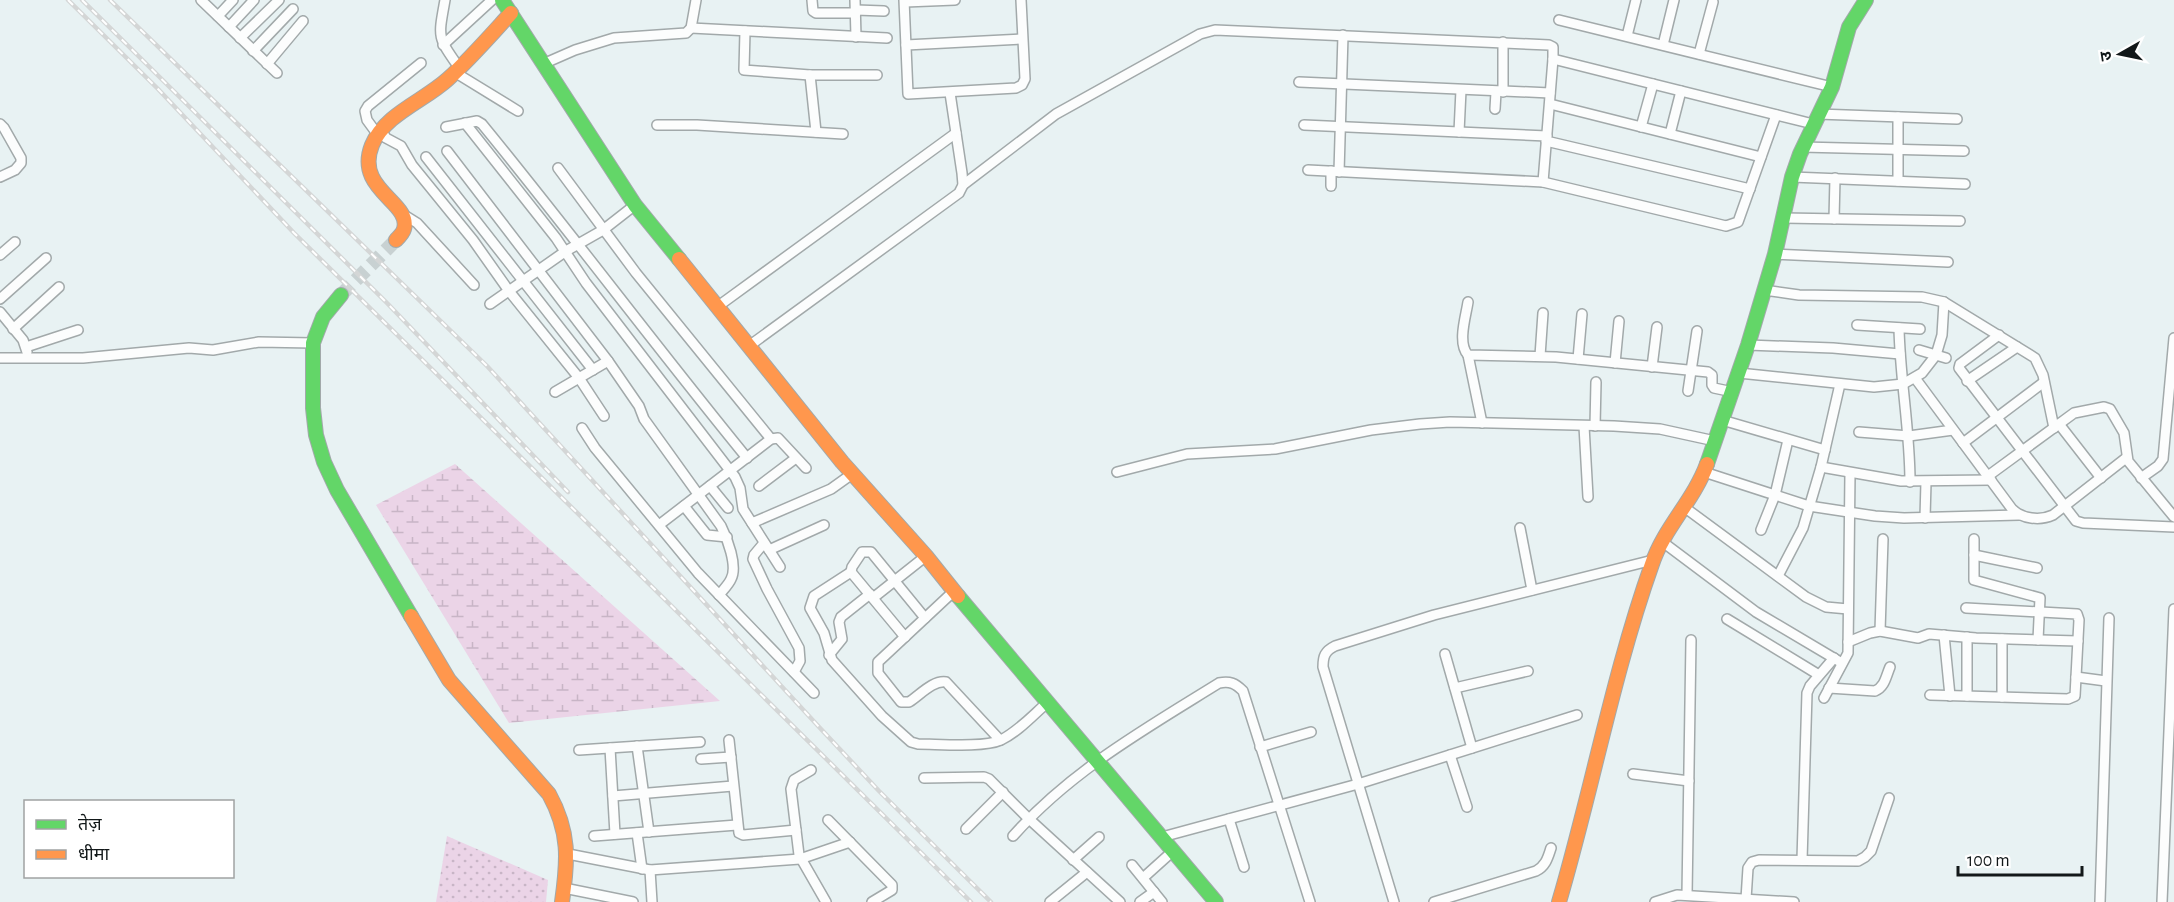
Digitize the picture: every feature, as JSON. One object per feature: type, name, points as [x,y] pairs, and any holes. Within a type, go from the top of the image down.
[{"type":"main road","points":[[1559,902],[1575,847],[1601,735],[1641,595],[1653,560],[1704,471],[1748,345],[1775,254],[1792,177],[1802,147],[1832,87],[1849,27],[1866,0]]},
{"type":"main road","points":[[396,240],[405,225],[401,213],[375,184],[369,169],[369,155],[378,135],[458,71],[504,4],[635,205],[852,474],[926,556],[1216,902]]},
{"type":"main road","points":[[341,295],[324,314],[313,343],[313,408],[316,435],[324,462],[337,490],[449,680],[549,794],[563,820],[568,854],[563,895]]},
{"type":"street","points":[[201,0],[277,73]]},
{"type":"street","points":[[218,16],[233,0]]},
{"type":"street","points":[[229,27],[254,0]]},
{"type":"street","points":[[240,38],[279,0]]},
{"type":"street","points":[[445,0],[440,32],[443,45],[458,71],[519,111]]},
{"type":"street","points":[[543,64],[575,50],[614,39],[686,33],[691,28],[696,0]]},
{"type":"street","points":[[812,0],[813,11],[816,13],[856,8],[884,11]]},
{"type":"street","points":[[955,0],[904,1],[908,94],[950,95],[1016,88],[1022,85],[1025,79],[1021,0]]},
{"type":"street","points":[[1627,36],[1636,0]]},
{"type":"street","points":[[1663,45],[1674,0]]},
{"type":"street","points":[[1700,54],[1713,2]]},
{"type":"street","points":[[443,45],[504,4]]},
{"type":"street","points":[[856,8],[856,37]]},
{"type":"street","points":[[254,51],[293,9]]},
{"type":"street","points":[[1559,20],[1832,87]]},
{"type":"street","points":[[267,64],[303,21]]},
{"type":"street","points":[[691,28],[887,38]]},
{"type":"street","points":[[749,346],[951,200],[959,193],[963,185],[1056,114],[1200,34],[1215,30],[1549,45],[1552,47],[1553,59],[1543,182]]},
{"type":"street","points":[[745,31],[744,70],[810,75],[877,75]]},
{"type":"street","points":[[1331,186],[1341,126],[1343,35]]},
{"type":"street","points":[[906,45],[1022,39]]},
{"type":"street","points":[[1495,109],[1499,92],[1503,42]]},
{"type":"street","points":[[1553,59],[1776,115],[1815,119],[1898,117],[1957,119]]},
{"type":"street","points":[[421,63],[368,106],[367,120],[378,135],[402,147],[411,165],[473,240],[509,291],[579,378],[604,416]]},
{"type":"street","points":[[810,75],[816,132]]},
{"type":"street","points":[[1299,82],[1342,86],[1499,92],[1550,99],[1641,127],[1761,157]]},
{"type":"street","points":[[1641,127],[1653,84]]},
{"type":"street","points":[[1459,132],[1461,90]]},
{"type":"street","points":[[1670,134],[1681,91]]},
{"type":"street","points":[[950,95],[963,185]]},
{"type":"street","points":[[1308,170],[1543,182],[1726,226],[1738,222],[1776,115]]},
{"type":"street","points":[[1898,117],[1898,181]]},
{"type":"street","points":[[447,128],[477,121],[482,124],[747,458]]},
{"type":"street","points":[[465,123],[566,251],[586,283],[731,471],[740,488],[743,509],[780,567]]},
{"type":"street","points":[[0,124],[10,138],[21,163],[15,170],[0,177]]},
{"type":"street","points":[[657,125],[697,125],[843,134]]},
{"type":"street","points":[[1304,125],[1459,132],[1546,139],[1750,189]]},
{"type":"street","points":[[717,307],[955,128]]},
{"type":"street","points":[[1802,147],[1964,151]]},
{"type":"street","points":[[447,151],[608,361],[639,406],[644,419],[727,537],[733,573],[719,595]]},
{"type":"street","points":[[426,157],[593,370]]},
{"type":"street","points":[[558,168],[603,230],[771,439]]},
{"type":"street","points":[[1792,177],[1965,184]]},
{"type":"street","points":[[1834,219],[1835,178]]},
{"type":"street","points":[[490,304],[566,251],[603,230],[635,205]]},
{"type":"street","points":[[401,213],[417,223],[474,285]]},
{"type":"street","points":[[1783,218],[1960,221]]},
{"type":"street","points":[[0,255],[15,242]]},
{"type":"street","points":[[1775,254],[1948,262]]},
{"type":"street","points":[[0,299],[46,258]]},
{"type":"street","points":[[13,329],[59,287]]},
{"type":"street","points":[[1764,290],[1800,294],[1922,297],[1944,302],[2038,362],[2056,426],[2101,478]]},
{"type":"street","points":[[1468,302],[1462,344],[1468,355],[1482,423]]},
{"type":"street","points":[[1739,373],[1874,387],[1903,384],[1941,356],[1944,302]]},
{"type":"street","points":[[0,312],[26,346],[28,357]]},
{"type":"street","points":[[1540,357],[1544,313]]},
{"type":"street","points":[[1578,359],[1582,314]]},
{"type":"street","points":[[1615,363],[1619,321]]},
{"type":"street","points":[[1857,325],[1920,329]]},
{"type":"street","points":[[1652,367],[1657,327]]},
{"type":"street","points":[[1899,328],[1909,436],[1910,482]]},
{"type":"street","points":[[26,346],[78,330]]},
{"type":"street","points":[[1688,391],[1697,331]]},
{"type":"street","points":[[1999,335],[1960,364],[1959,368],[2076,521],[2174,527]]},
{"type":"street","points":[[2141,478],[2158,466],[2163,459],[2172,392],[2174,338]]},
{"type":"street","points":[[0,358],[83,358],[195,348],[207,350],[259,342],[313,343]]},
{"type":"street","points":[[1748,345],[1833,348],[1900,354]]},
{"type":"street","points":[[1967,381],[2017,347]]},
{"type":"street","points":[[1919,350],[1941,356]]},
{"type":"street","points":[[1468,355],[1578,359],[1708,372],[1712,375],[1714,388],[1733,392]]},
{"type":"street","points":[[555,393],[608,361]]},
{"type":"street","points":[[1914,378],[2012,509],[2019,515]]},
{"type":"street","points":[[1594,426],[1596,382]]},
{"type":"street","points":[[1963,443],[2044,382]]},
{"type":"street","points":[[1778,576],[1803,528],[1821,467],[1840,384]]},
{"type":"street","points":[[1821,467],[1910,482],[1989,478],[2022,451],[2079,411],[2104,407],[2110,409],[2124,433],[2126,458],[2174,517]]},
{"type":"street","points":[[1722,420],[1825,450]]},
{"type":"street","points":[[1117,472],[1187,454],[1275,449],[1371,430],[1420,424],[1482,423],[1660,429],[1715,441]]},
{"type":"street","points":[[1584,426],[1588,497]]},
{"type":"street","points":[[582,428],[595,448],[719,595],[814,693]]},
{"type":"street","points":[[1859,432],[1909,436],[1953,430]]},
{"type":"street","points":[[659,525],[771,439],[778,438],[806,468]]},
{"type":"street","points":[[1761,530],[1775,495],[1788,440]]},
{"type":"street","points":[[759,486],[796,458]]},
{"type":"street","points":[[1704,471],[1809,506],[1895,518],[2019,515],[2047,518],[2126,458]]},
{"type":"street","points":[[2163,459],[2174,460]]},
{"type":"street","points":[[1802,860],[1808,693],[1810,686],[1820,675],[1848,652],[1850,473]]},
{"type":"street","points":[[752,523],[831,489],[852,474]]},
{"type":"street","points":[[1925,518],[1926,482]]},
{"type":"street","points":[[710,486],[728,508]]},
{"type":"street","points":[[684,506],[707,535],[727,537]]},
{"type":"street","points":[[1684,507],[1818,603],[1827,607],[1848,609]]},
{"type":"street","points":[[794,672],[800,661],[799,648],[753,559],[754,555],[767,547],[824,525]]},
{"type":"street","points":[[1520,528],[1532,590]]},
{"type":"street","points":[[1880,631],[1883,539]]},
{"type":"street","points":[[1974,539],[1974,580],[2037,596],[2041,601],[2038,640]]},
{"type":"street","points":[[1664,543],[1756,612],[1838,660]]},
{"type":"street","points":[[925,618],[868,551],[862,552],[851,572],[814,596],[810,603],[810,608],[824,633],[830,655],[882,716],[911,742],[979,744],[1000,740],[1021,726],[1048,702]]},
{"type":"street","points":[[1974,555],[2037,568]]},
{"type":"street","points":[[830,655],[842,639],[839,622],[841,617],[926,556]]},
{"type":"street","points":[[1395,902],[1323,667],[1323,658],[1327,651],[1335,646],[1434,615],[1653,560]]},
{"type":"street","points":[[851,572],[905,637]]},
{"type":"street","points":[[954,591],[878,662],[878,673],[901,702],[909,702],[940,681],[946,682],[1000,740]]},
{"type":"street","points":[[1930,695],[2072,699],[2076,694],[2079,620],[2077,614],[1966,608]]},
{"type":"street","points":[[2162,902],[2174,609]]},
{"type":"street","points":[[2100,902],[2109,618]]},
{"type":"street","points":[[1727,619],[1820,675]]},
{"type":"street","points":[[1848,642],[1880,631],[1918,638],[1929,634],[2078,641]]},
{"type":"street","points":[[1944,635],[1950,696]]},
{"type":"street","points":[[1967,637],[1967,696]]},
{"type":"street","points":[[2002,639],[2002,697]]},
{"type":"street","points":[[1687,895],[1691,640]]},
{"type":"street","points":[[1445,654],[1472,748]]},
{"type":"street","points":[[1824,698],[1838,660]]},
{"type":"street","points":[[1829,688],[1875,691],[1881,689],[1890,667]]},
{"type":"street","points":[[1455,688],[1528,671]]},
{"type":"street","points":[[2076,677],[2106,681]]},
{"type":"street","points":[[1013,836],[1048,799],[1097,759],[1219,683],[1228,681],[1236,684],[1243,691],[1310,902]]},
{"type":"street","points":[[1162,837],[1358,784],[1577,715]]},
{"type":"street","points":[[1260,747],[1311,732]]},
{"type":"street","points":[[729,740],[739,833],[743,835],[796,830]]},
{"type":"street","points":[[579,750],[700,742]]},
{"type":"street","points":[[637,746],[649,832]]},
{"type":"street","points":[[610,748],[615,834]]},
{"type":"street","points":[[1450,755],[1467,807]]},
{"type":"street","points":[[701,759],[731,757]]},
{"type":"street","points":[[811,770],[792,783],[796,830],[801,859],[826,902]]},
{"type":"street","points":[[1633,774],[1689,781]]},
{"type":"street","points":[[924,778],[984,777],[989,779],[1119,902]]},
{"type":"street","points":[[613,796],[733,786]]},
{"type":"street","points":[[966,829],[1003,792]]},
{"type":"street","points":[[1746,899],[1748,868],[1752,862],[1759,860],[1858,861],[1865,857],[1871,851],[1889,798]]},
{"type":"street","points":[[1229,819],[1244,867]]},
{"type":"street","points":[[828,820],[892,885],[891,890],[878,900]]},
{"type":"street","points":[[594,836],[737,825]]},
{"type":"street","points":[[637,832],[652,902]]},
{"type":"street","points":[[1073,860],[1099,837]]},
{"type":"street","points":[[568,854],[646,870],[801,859],[850,842]]},
{"type":"street","points":[[1434,902],[1536,871],[1542,868],[1547,861],[1551,848]]},
{"type":"street","points":[[1143,878],[1173,851]]},
{"type":"street","points":[[1132,865],[1162,902]]},
{"type":"street","points":[[1050,902],[1087,872]]},
{"type":"street","points":[[1140,902],[1154,892]]},
{"type":"street","points":[[563,895],[633,902]]},
{"type":"street","points":[[1654,902],[1677,895],[1794,902]]},
{"type":"green space","points":[[455,464],[720,701],[509,723],[376,505]]},
{"type":"green space","points":[[447,836],[548,880],[546,902],[436,902]]},
{"type":"tunnel","points":[[341,295],[396,240]]},
{"type":"railway","points":[[68,0],[158,89],[294,233],[971,902]]},
{"type":"railway","points":[[82,0],[387,303],[568,492]]},
{"type":"railway","points":[[110,0],[487,366],[879,791],[991,902]]},
{"type":"traffic: fast","points":[[502,0],[635,205],[679,259]]},
{"type":"traffic: fast","points":[[1707,464],[1748,345],[1775,254],[1792,177],[1800,154],[1832,87],[1849,27],[1866,0]]},
{"type":"traffic: fast","points":[[341,295],[323,317],[313,343],[313,408],[316,435],[324,462],[337,490],[411,616]]},
{"type":"traffic: fast","points":[[958,596],[1216,902]]},
{"type":"traffic: slow","points":[[396,240],[403,230],[404,219],[400,211],[376,184],[371,173],[369,160],[372,145],[378,134],[395,116],[448,79],[511,13]]},
{"type":"traffic: slow","points":[[679,259],[842,462],[926,556],[958,596]]},
{"type":"traffic: slow","points":[[1559,902],[1614,690],[1652,564],[1664,538],[1695,490],[1707,464]]},
{"type":"traffic: slow","points":[[411,616],[449,680],[549,794],[561,821],[566,846],[562,902]]}]
